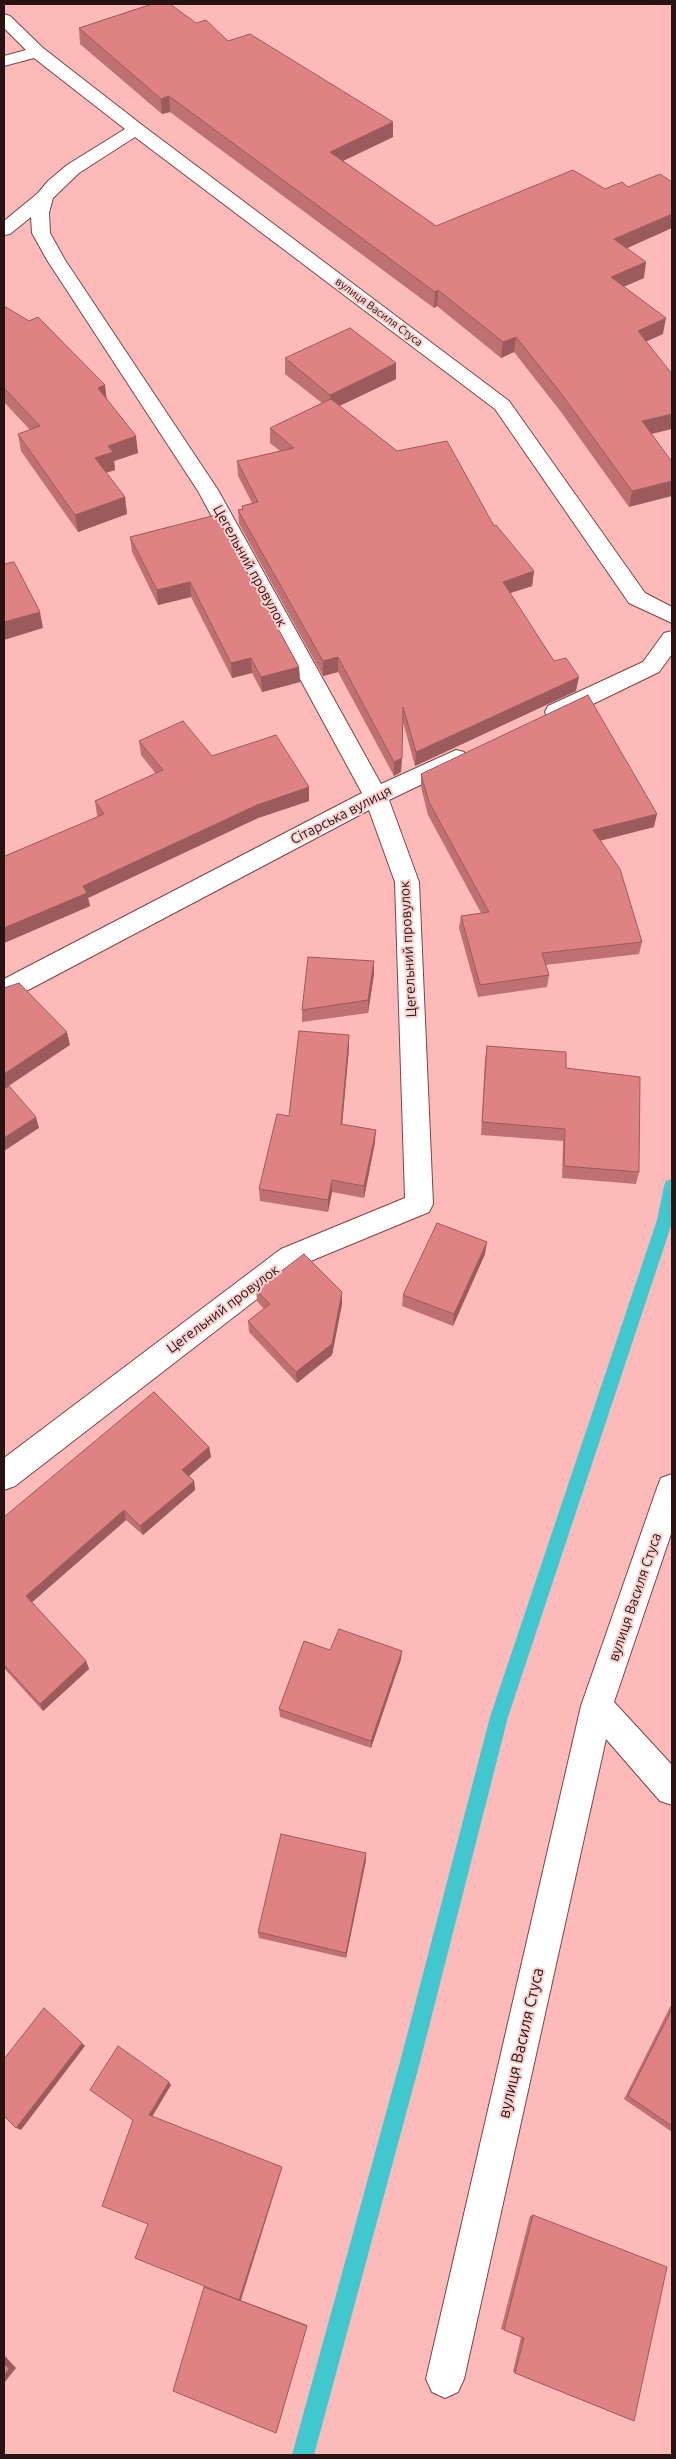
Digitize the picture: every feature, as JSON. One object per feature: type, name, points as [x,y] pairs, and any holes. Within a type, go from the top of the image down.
[{"type":"street","name":"вулиця Василя Стуса","points":[[4,19],[37,52],[136,130],[502,405],[637,598],[672,616]]},
{"type":"street","points":[[4,61],[37,52]]},
{"type":"street","points":[[4,230],[44,197],[73,168],[136,130]]},
{"type":"street","name":"Цегельний провулок","points":[[4,1476],[291,1257],[419,1204],[406,882],[376,796],[208,490],[56,260],[41,233],[40,213],[44,197]]},
{"type":"street","points":[[536,721],[652,668],[672,638]]},
{"type":"street","name":"Сітарська вулиця","points":[[4,991],[376,796],[474,750]]},
{"type":"street","name":"вулиця Василя Стуса","points":[[445,2379],[598,1706],[672,1488]]},
{"type":"street","points":[[598,1706],[672,1789]]},
{"type":"building","points":[[152,4],[170,4],[196,23],[206,20],[228,41],[250,34],[393,122],[330,152],[436,226],[573,170],[605,189],[622,182],[628,187],[660,174],[672,182],[672,214],[614,239],[646,262],[611,277],[666,318],[638,331],[672,374],[672,414],[642,421],[672,462],[672,481],[632,491],[563,396],[516,337],[503,342],[438,290],[435,292],[169,96],[161,99],[79,28]]},
{"type":"building","points":[[4,306],[29,321],[38,317],[105,385],[98,388],[136,436],[108,446],[113,452],[95,458],[125,497],[75,515],[18,434],[40,426],[4,388]]},
{"type":"building","points":[[350,328],[396,363],[330,395],[285,358]]},
{"type":"building","points":[[331,399],[397,451],[447,441],[494,526],[496,525],[534,571],[503,582],[554,661],[566,658],[579,677],[416,752],[403,707],[402,758],[394,762],[338,657],[323,661],[238,510],[243,509],[242,506],[258,502],[237,461],[294,448],[270,428]]},
{"type":"building","points":[[216,515],[299,667],[261,677],[251,658],[231,663],[190,582],[157,590],[130,537]]},
{"type":"building","points":[[14,562],[40,612],[4,622],[4,564]]},
{"type":"building","points":[[588,695],[657,814],[593,830],[620,869],[642,942],[542,953],[549,975],[480,985],[461,916],[489,912],[429,802],[421,774]]},
{"type":"building","points":[[183,721],[212,756],[276,735],[309,787],[257,805],[83,886],[87,893],[4,928],[4,854],[5,856],[104,814],[95,801],[163,770],[139,741]]},
{"type":"building","points":[[308,957],[374,961],[368,1000],[302,1010]]},
{"type":"building","points":[[19,983],[67,1032],[4,1074],[4,988]]},
{"type":"building","points":[[299,1031],[349,1035],[341,1124],[376,1130],[364,1186],[332,1180],[328,1200],[259,1189],[277,1114],[289,1116]]},
{"type":"building","points":[[487,1046],[566,1052],[566,1068],[640,1077],[639,1172],[564,1166],[565,1129],[482,1122]]},
{"type":"building","points":[[9,1086],[36,1117],[4,1138],[4,1089]]},
{"type":"building","points":[[437,1223],[487,1242],[454,1314],[403,1295]]},
{"type":"building","points":[[304,1254],[342,1292],[332,1344],[296,1372],[248,1321],[270,1304],[256,1290]]},
{"type":"building","points":[[154,1392],[209,1447],[182,1470],[194,1481],[140,1526],[124,1510],[26,1596],[86,1661],[40,1704],[4,1665],[4,1517]]},
{"type":"building","points":[[339,1629],[402,1651],[371,1741],[279,1709],[304,1641],[330,1650]]},
{"type":"building","points":[[281,1834],[366,1853],[346,1953],[258,1932]]},
{"type":"building","points":[[44,2008],[82,2043],[16,2128],[4,2116],[4,2059]]},
{"type":"building","points":[[672,2009],[672,2126],[628,2096]]},
{"type":"building","points":[[118,2046],[169,2082],[149,2115],[282,2167],[239,2300],[135,2258],[148,2224],[102,2206],[133,2120],[90,2090]]},
{"type":"building","points":[[533,2215],[667,2267],[634,2421],[515,2373],[524,2338],[504,2330]]},
{"type":"building","points":[[204,2287],[307,2326],[276,2433],[173,2391]]},
{"type":"building","points":[[4,2363],[9,2369],[4,2376]]},
{"type":"waterway","points":[[303,2455],[410,2062],[499,1717],[665,1220],[672,1186]]}]
